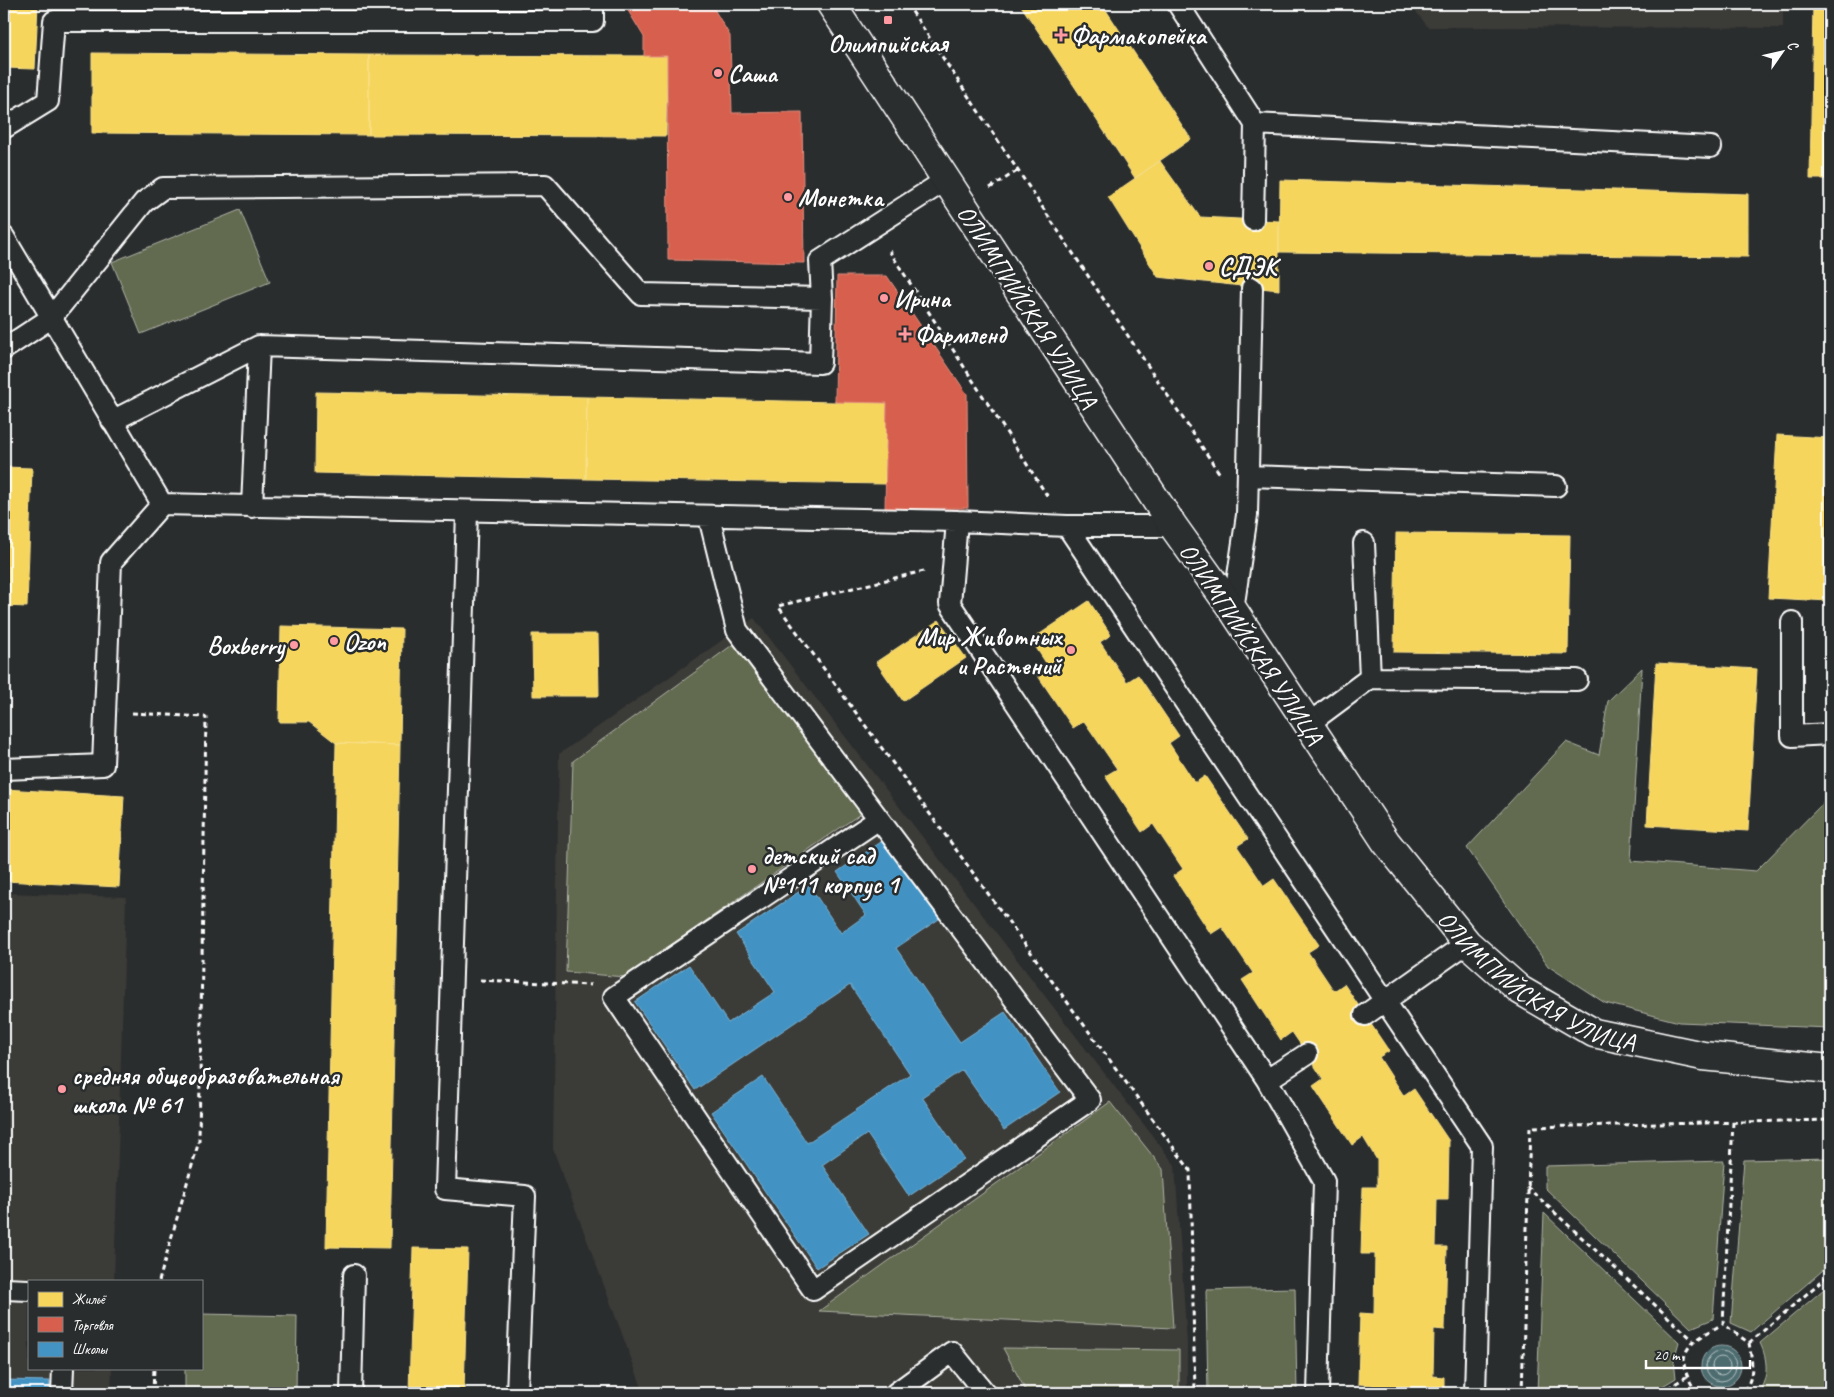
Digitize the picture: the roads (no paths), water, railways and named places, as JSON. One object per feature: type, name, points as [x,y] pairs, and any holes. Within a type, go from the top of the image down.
[{"type":"street","name":"ОЛИМПИЙСКАЯ УЛИЦА","points":[[831,4],[1173,526],[1233,610],[1386,842],[1467,943],[1520,990],[1594,1033],[1703,1056],[1830,1069]]},
{"type":"lane","points":[[4,128],[48,101],[54,21],[593,20],[593,4]]},
{"type":"lane","points":[[1178,4],[1255,124],[1253,220]]},
{"type":"lane","points":[[1255,124],[1711,147]]},
{"type":"lane","points":[[112,420],[259,346],[820,363],[822,298],[820,261],[946,180]]},
{"type":"lane","points":[[4,349],[51,318],[144,202],[163,188],[545,185],[642,294],[822,298]]},
{"type":"lane","points":[[4,237],[162,504]]},
{"type":"lane","points":[[1233,610],[1247,515],[1252,288]]},
{"type":"lane","points":[[252,506],[259,346]]},
{"type":"lane","points":[[1249,476],[1556,486]]},
{"type":"lane","points":[[4,769],[103,765],[111,562],[162,504],[957,521],[1067,526],[1173,526]]},
{"type":"lane","points":[[467,512],[445,1189],[525,1196],[518,1393]]},
{"type":"lane","points":[[709,516],[737,630],[879,819],[1090,1100],[814,1290],[614,997],[879,819]]},
{"type":"lane","points":[[957,521],[950,604],[1267,1080],[1324,1181],[1318,1393]]},
{"type":"lane","points":[[1067,526],[1482,1146],[1476,1393]]},
{"type":"lane","points":[[1364,543],[1370,678]]},
{"type":"lane","points":[[1792,622],[1792,736],[1830,734]]},
{"type":"lane","points":[[1308,724],[1370,678],[1577,680]]},
{"type":"lane","points":[[1365,1015],[1467,943]]},
{"type":"lane","points":[[1267,1080],[1307,1054]]},
{"type":"lane","points":[[351,1393],[354,1275]]},
{"type":"lane","points":[[4,1290],[28,1290]]},
{"type":"lane","points":[[896,1393],[952,1352],[985,1393]]},
{"type":"lane","points":[[62,1393],[63,1370]]},
{"type":"water","points":[[1725,1346],[1732,1349],[1738,1355],[1741,1366],[1740,1374],[1732,1383],[1725,1386],[1717,1386],[1710,1383],[1702,1374],[1701,1362],[1704,1355],[1713,1347]]},
{"type":"place","name":"Олимпийская","points":[[888,20]]},
{"type":"place","name":"Фармакопейка","points":[[1061,35]]},
{"type":"place","name":"Саша","points":[[718,73]]},
{"type":"place","name":"Монетка","points":[[788,197]]},
{"type":"place","name":"СДЭК","points":[[1209,266]]},
{"type":"place","name":"Ирина","points":[[884,298]]},
{"type":"place","name":"Фармленд","points":[[905,334]]},
{"type":"place","name":"Ozon","points":[[334,641]]},
{"type":"place","name":"Boxberry","points":[[294,645]]},
{"type":"place","name":"Мир Животных и Растений","points":[[1071,650]]},
{"type":"place","name":"детский сад №111 корпус 1","points":[[752,869]]},
{"type":"place","name":"средняя общеобразовательная школа № 61","points":[[62,1089]]}]
